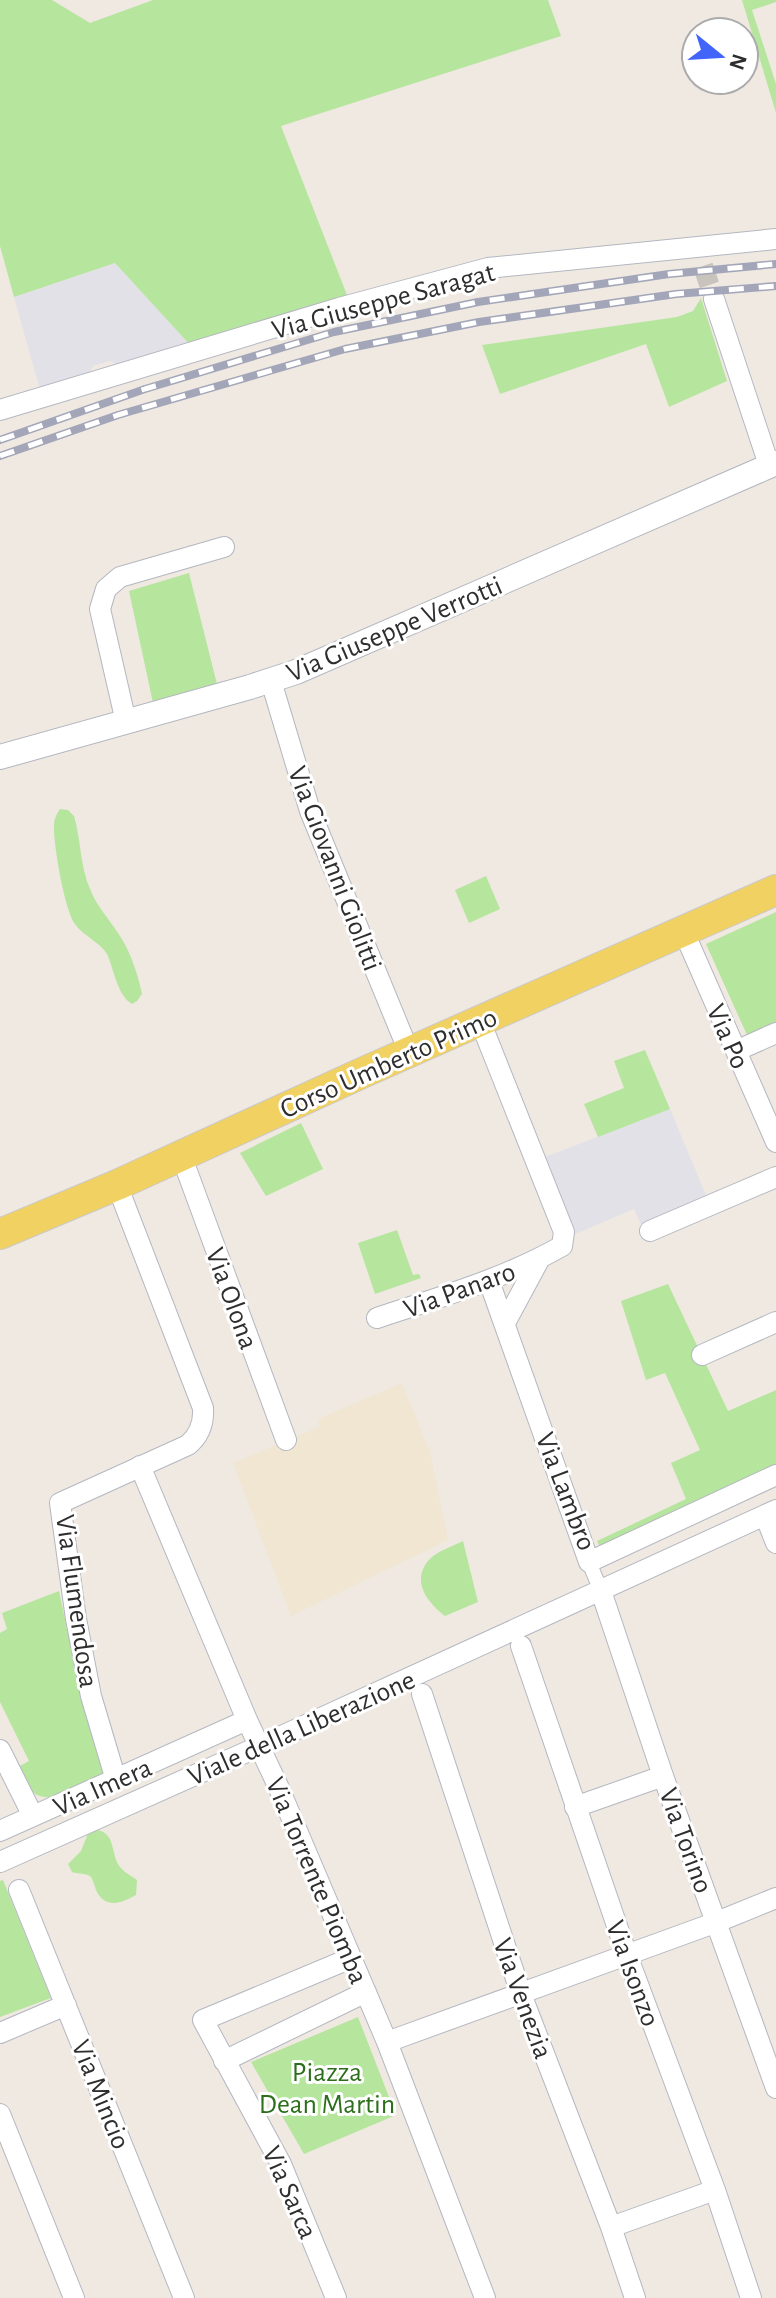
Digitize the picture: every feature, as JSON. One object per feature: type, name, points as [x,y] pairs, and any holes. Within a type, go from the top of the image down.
[{"type":"main road","name":"Corso Umberto Primo","points":[[0,1234],[117,1185],[776,890]]},
{"type":"street","name":"Via Giuseppe Saragat","points":[[0,410],[339,308],[488,268],[700,256],[776,239]]},
{"type":"street","points":[[714,299],[772,464]]},
{"type":"street","name":"Via Giuseppe Verrotti","points":[[0,757],[271,681],[331,658],[772,464]]},
{"type":"street","points":[[126,722],[100,609],[106,589],[120,577],[224,547]]},
{"type":"street","name":"Via Giovanni Giolitti","points":[[271,681],[310,811],[409,1052]]},
{"type":"street","name":"Via Po","points":[[683,930],[776,1142]]},
{"type":"street","points":[[480,1021],[564,1232],[562,1246],[540,1258],[505,1323]]},
{"type":"street","points":[[736,1051],[776,1033]]},
{"type":"street","name":"Via Olona","points":[[181,1155],[286,1440]]},
{"type":"street","points":[[650,1231],[776,1177]]},
{"type":"street","name":"Via Flumendosa","points":[[116,1780],[91,1696],[76,1619],[60,1503],[188,1445],[196,1439],[204,1419],[203,1408],[177,1337],[117,1185]]},
{"type":"street","name":"Via Panaro","points":[[377,1318],[489,1281],[540,1258]]},
{"type":"street","name":"Via Lambro","points":[[489,1281],[589,1562],[776,1475]]},
{"type":"street","points":[[702,1355],[776,1322]]},
{"type":"street","name":"Via Torrente Piomba","points":[[140,1466],[387,2042],[485,2298]]},
{"type":"street","points":[[770,1512],[776,1543]]},
{"type":"street","name":"Viale della Liberazione","points":[[0,1862],[770,1512]]},
{"type":"street","points":[[589,1562],[601,1591]]},
{"type":"street","name":"Via Torino","points":[[601,1591],[663,1776],[776,2088]]},
{"type":"street","name":"Via Isonzo","points":[[521,1646],[627,1955],[715,2190],[751,2298]]},
{"type":"street","name":"Via Venezia","points":[[422,1694],[521,1994],[611,2227],[635,2298]]},
{"type":"street","name":"Via Imera","points":[[0,1831],[247,1720]]},
{"type":"street","points":[[0,1750],[33,1816]]},
{"type":"street","points":[[575,1807],[663,1776]]},
{"type":"street","name":"Via Mincio","points":[[19,1890],[184,2298]]},
{"type":"street","points":[[387,2042],[776,1898]]},
{"type":"street","name":"Via Sarca","points":[[336,2298],[281,2164],[203,2020],[351,1958]]},
{"type":"street","points":[[224,2061],[366,1992]]},
{"type":"street","points":[[0,2033],[66,2005]]},
{"type":"street","points":[[0,2114],[74,2298]]},
{"type":"street","points":[[611,2227],[715,2190]]},
{"type":"shaded area","points":[[115,263],[192,347],[122,366],[109,361],[93,366],[87,377],[40,390],[14,297]]},
{"type":"shaded area","points":[[670,1109],[708,1200],[643,1229],[634,1209],[575,1234],[545,1157]]},
{"type":"shaded area","points":[[402,1383],[430,1452],[448,1540],[291,1616],[233,1463],[319,1427],[318,1419]]},
{"type":"green space","points":[[0,0],[52,0],[90,23],[153,0],[548,0],[561,36],[281,126],[347,295],[192,347],[115,263],[14,297],[0,246]]},
{"type":"green space","points":[[742,0],[776,0],[752,10],[754,16],[747,16]]},
{"type":"green space","points":[[760,35],[776,84],[776,113],[760,60]]},
{"type":"green space","points":[[701,298],[727,381],[669,407],[646,344],[500,394],[482,345],[677,317],[693,311]]},
{"type":"green space","points":[[189,573],[217,684],[153,703],[129,591]]},
{"type":"green space","points":[[60,809],[68,810],[74,816],[90,889],[134,964],[142,994],[132,1004],[119,988],[107,954],[78,928],[71,917],[55,847],[54,824]]},
{"type":"green space","points":[[486,876],[500,909],[469,923],[455,890]]},
{"type":"green space","points":[[776,912],[776,1022],[747,1035],[706,944]]},
{"type":"green space","points":[[645,1050],[670,1109],[598,1137],[584,1104],[624,1088],[614,1061]]},
{"type":"green space","points":[[301,1123],[323,1169],[266,1196],[240,1153]]},
{"type":"green space","points":[[397,1230],[413,1275],[419,1274],[421,1278],[375,1294],[358,1243]]},
{"type":"green space","points":[[668,1284],[728,1411],[776,1390],[776,1471],[602,1551],[597,1541],[686,1499],[671,1463],[700,1450],[665,1373],[646,1380],[621,1301]]},
{"type":"green space","points":[[463,1541],[478,1602],[445,1616],[424,1592],[421,1577],[431,1558]]},
{"type":"green space","points":[[59,1591],[79,1685],[104,1775],[60,1796],[41,1797],[31,1791],[24,1781],[18,1767],[29,1761],[0,1702],[0,1633],[7,1629],[2,1613]]},
{"type":"green space","points":[[98,1830],[108,1836],[121,1868],[137,1880],[136,1895],[109,1902],[100,1896],[91,1877],[72,1872],[68,1864],[81,1851],[89,1831]]},
{"type":"green space","points":[[3,1880],[51,1998],[0,2017],[0,1881]]},
{"type":"green space","name":"Piazza Dean Martin","points":[[358,2017],[396,2115],[304,2154],[251,2062]]},
{"type":"tunnel","points":[[703,266],[714,299]]},
{"type":"railway","points":[[0,440],[145,389],[334,332],[478,302],[669,274],[776,264]]},
{"type":"railway","points":[[0,456],[118,415],[345,349],[479,322],[676,294],[776,286]]}]
